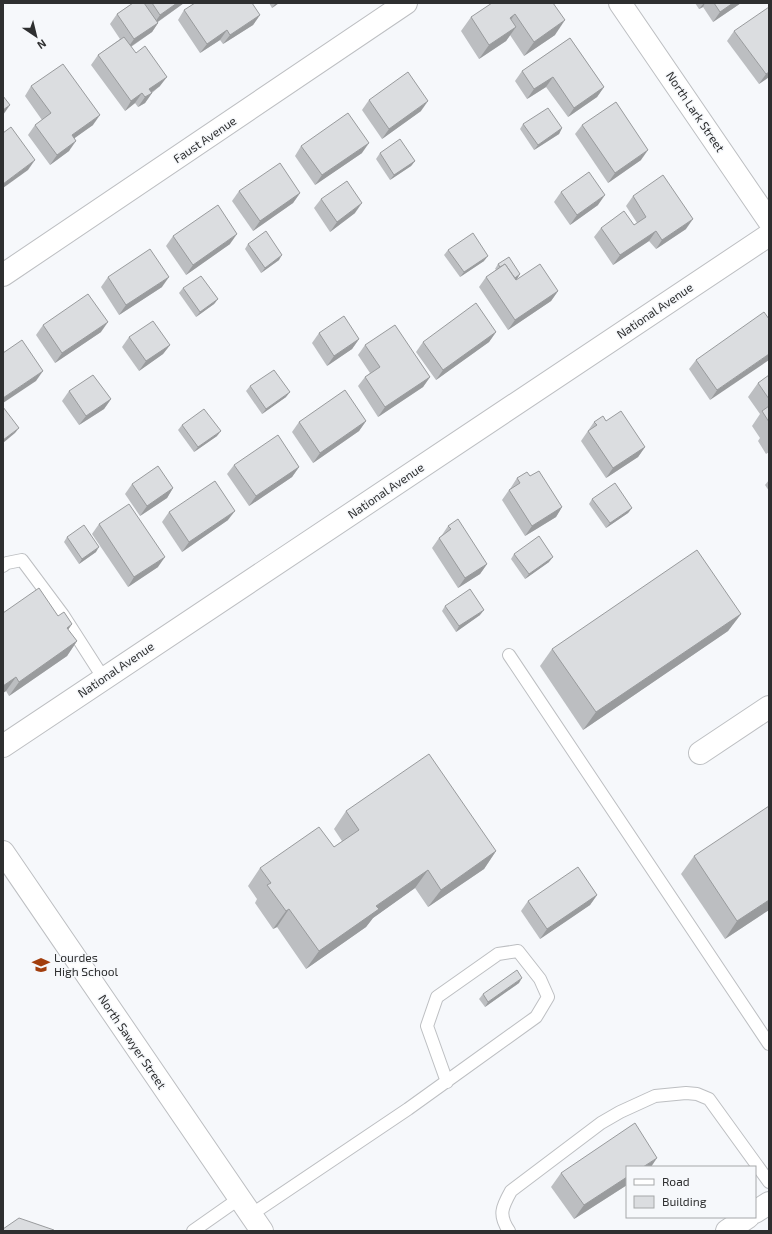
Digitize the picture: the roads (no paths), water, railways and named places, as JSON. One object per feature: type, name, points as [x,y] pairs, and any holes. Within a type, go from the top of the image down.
[{"type":"street","name":"Faust Avenue","points":[[3,275],[406,3]]},
{"type":"street","name":"North Lark Street","points":[[620,3],[769,221]]},
{"type":"street","name":"National Avenue","points":[[3,746],[769,235]]},
{"type":"street","points":[[700,754],[769,707]]},
{"type":"street","name":"North Sawyer Street","points":[[3,852],[251,1214]]},
{"type":"street","points":[[756,1213],[769,1203]]},
{"type":"lane","points":[[3,566],[7,563],[22,560],[62,615],[104,679]]},
{"type":"lane","points":[[509,655],[769,1044]]},
{"type":"lane","points":[[193,1231],[251,1214],[408,1109],[447,1082],[536,1018],[548,997],[540,979],[518,951],[498,954],[437,997],[428,1026],[447,1082]]},
{"type":"lane","points":[[509,1231],[502,1221],[502,1213],[504,1203],[511,1191],[601,1123],[620,1112],[655,1096],[686,1093],[697,1094],[709,1099],[769,1182]]},
{"type":"place","name":"Lourdes High School","points":[[41,965]]}]
